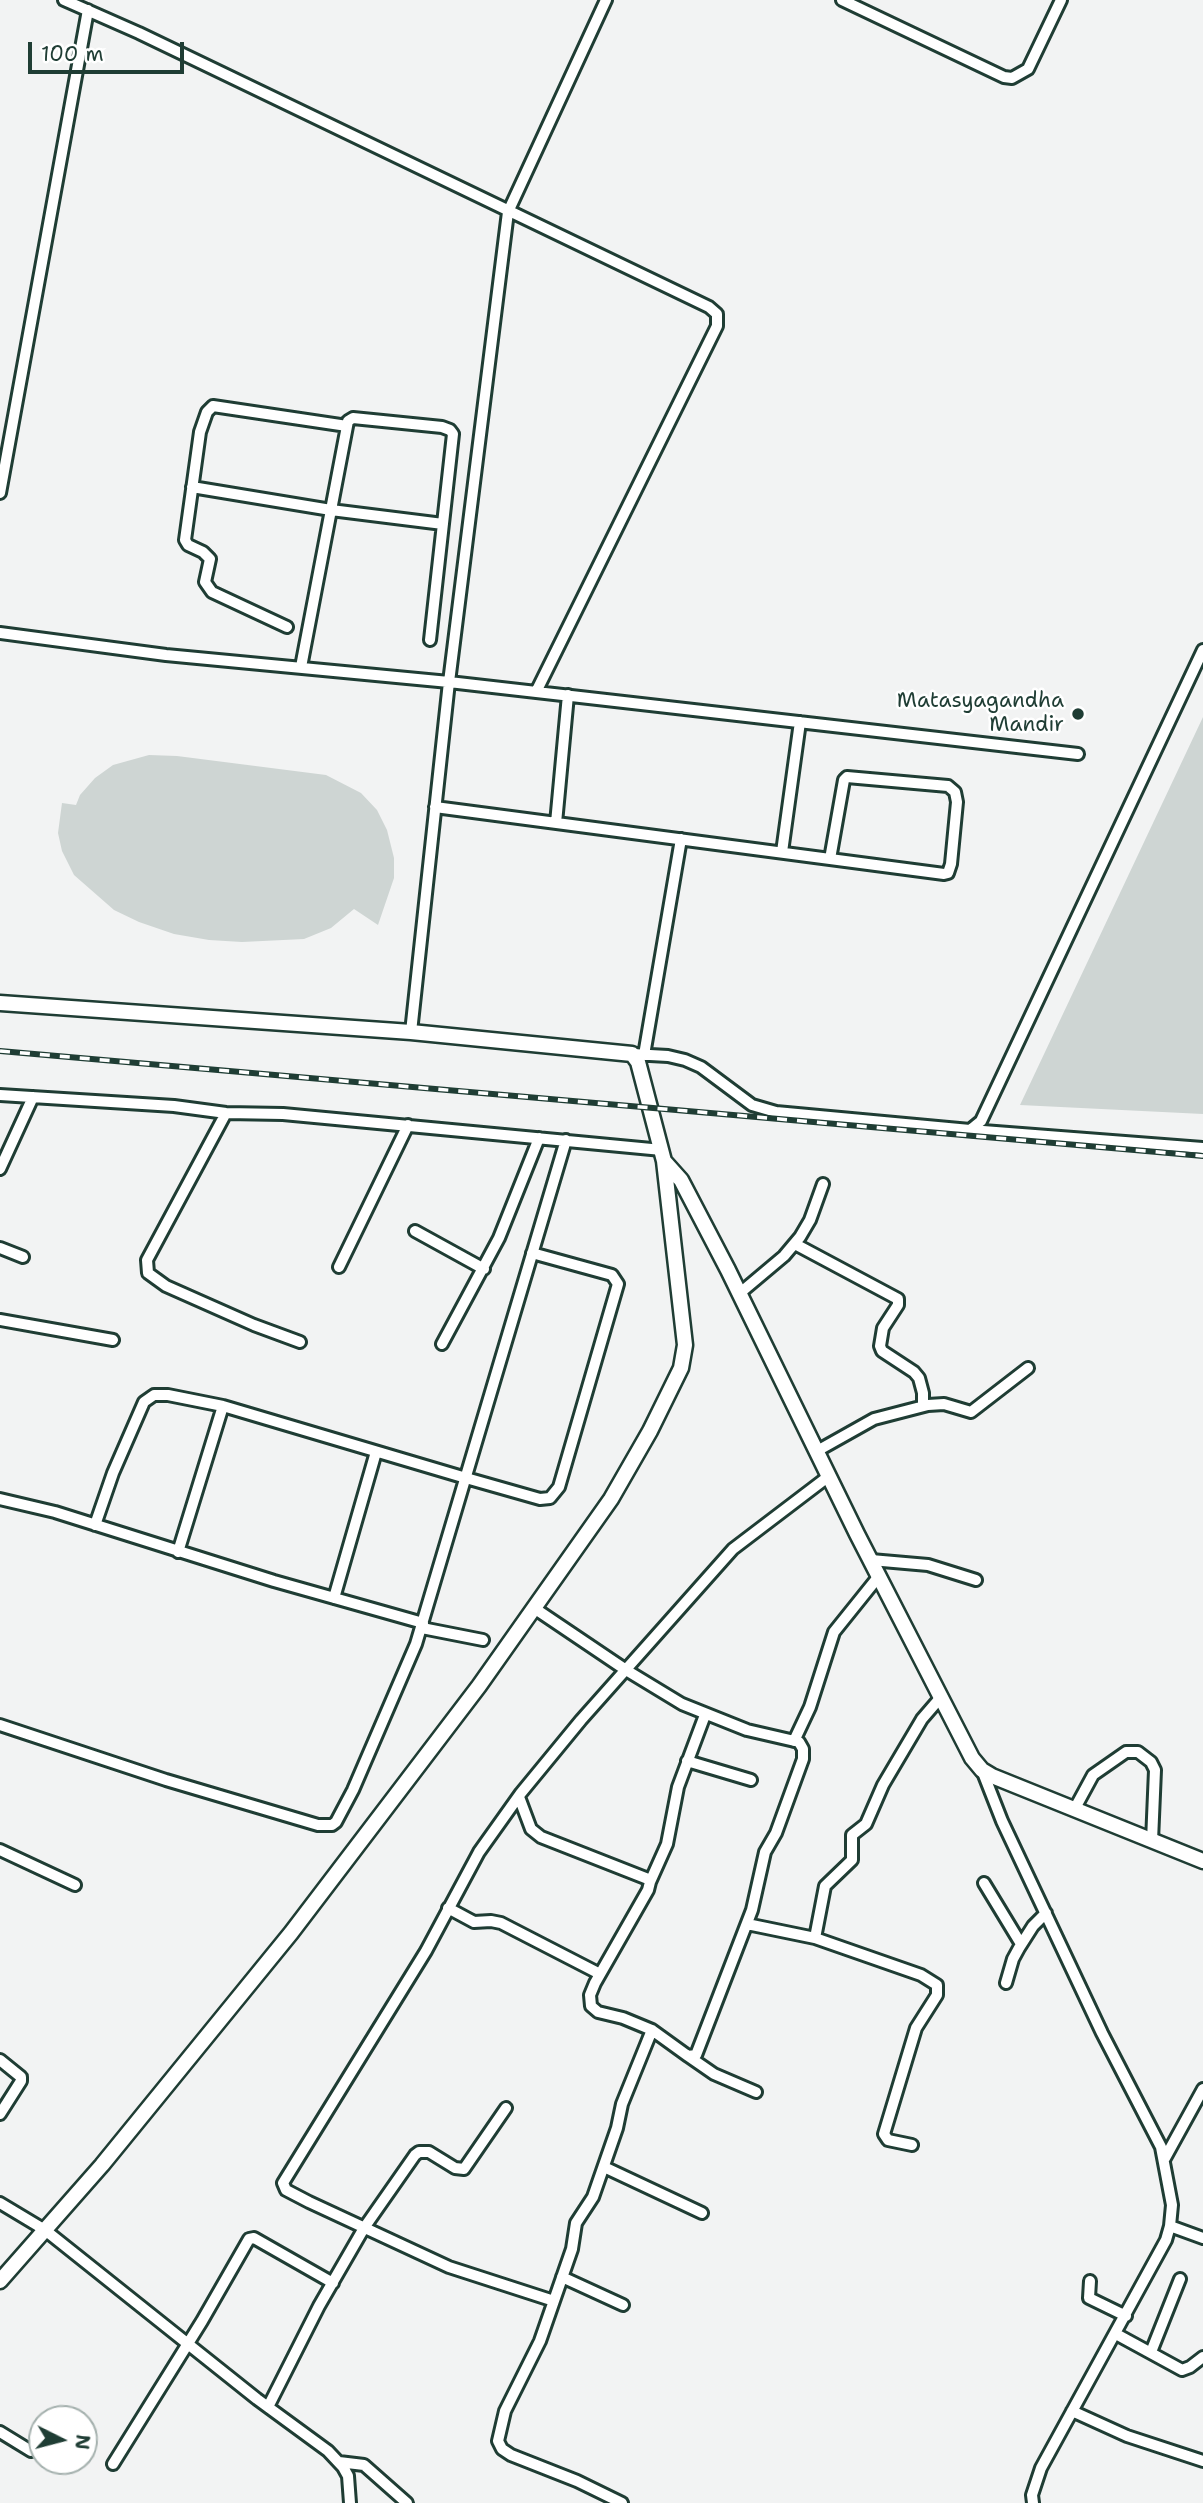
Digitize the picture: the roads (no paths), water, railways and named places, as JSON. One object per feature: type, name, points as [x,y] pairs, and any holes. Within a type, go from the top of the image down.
[{"type":"main road","points":[[0,1003],[411,1032],[638,1054],[663,1156],[685,1345],[681,1368],[650,1431],[611,1500],[478,1686],[291,1933],[102,2165],[0,2281]]},
{"type":"main road","points":[[663,1156],[681,1180],[740,1293],[972,1758],[982,1770],[1203,1861]]},
{"type":"street","points":[[64,0],[715,310],[718,319],[536,692]]},
{"type":"street","points":[[411,1032],[449,682],[508,212],[606,0]]},
{"type":"street","points":[[842,0],[1012,78],[1028,69],[1061,0]]},
{"type":"street","points":[[0,493],[89,10]]},
{"type":"street","points":[[287,627],[212,592],[206,576],[210,559],[203,552],[188,545],[185,540],[200,432],[207,412],[213,405],[347,426]]},
{"type":"street","points":[[301,667],[348,421],[353,418],[442,427],[450,430],[453,435],[430,640]]},
{"type":"street","points":[[192,487],[331,510],[443,524]]},
{"type":"street","points":[[0,633],[166,655],[449,682],[1078,754]]},
{"type":"street","points":[[970,1130],[978,1125],[985,1114],[1203,650]]},
{"type":"street","points":[[556,823],[568,695]]},
{"type":"street","points":[[782,852],[800,722]]},
{"type":"street","points":[[435,807],[782,852],[830,859],[944,874],[948,873],[951,864],[957,794],[948,786],[847,776],[844,780],[830,859]]},
{"type":"street","points":[[681,839],[638,1054],[668,1056],[701,1067],[752,1105],[764,1110],[970,1130],[1203,1148]]},
{"type":"street","points":[[0,1095],[408,1125],[566,1140],[663,1156]]},
{"type":"street","points":[[0,1169],[33,1097]]},
{"type":"street","points":[[226,1113],[146,1260],[148,1273],[166,1286],[300,1342]]},
{"type":"street","points":[[339,1267],[408,1125]]},
{"type":"street","points":[[442,1344],[484,1269],[511,1211],[539,1138]]},
{"type":"street","points":[[0,1725],[166,1780],[318,1825],[332,1825],[340,1816],[353,1790],[423,1625],[566,1140]]},
{"type":"street","points":[[740,1293],[784,1256],[794,1244],[810,1220],[823,1184]]},
{"type":"street","points":[[415,1231],[484,1269]]},
{"type":"street","points":[[794,1244],[898,1299],[898,1305],[884,1326],[880,1346],[882,1351],[919,1378],[923,1406]]},
{"type":"street","points":[[0,1248],[23,1257]]},
{"type":"street","points":[[95,1525],[113,1473],[144,1402],[154,1395],[223,1406],[540,1499],[550,1498],[559,1487],[618,1284],[612,1275],[532,1253]]},
{"type":"street","points":[[0,1320],[113,1340]]},
{"type":"street","points":[[817,1451],[874,1419],[923,1406],[944,1404],[971,1412],[1028,1368]]},
{"type":"street","points":[[178,1552],[223,1406]]},
{"type":"street","points":[[334,1598],[376,1452]]},
{"type":"street","points":[[554,2301],[449,2267],[286,2190],[283,2183],[426,1951],[479,1853],[519,1797],[581,1720],[733,1549],[829,1476]]},
{"type":"street","points":[[0,1499],[55,1512],[178,1552],[423,1625],[484,1640]]},
{"type":"street","points":[[871,1560],[928,1565],[975,1580]]},
{"type":"street","points":[[794,1741],[810,1707],[834,1632],[879,1576]]},
{"type":"street","points":[[534,1608],[682,1704],[747,1730],[802,1745],[803,1759],[776,1833],[766,1848],[759,1886],[747,1924],[699,2050],[696,2055],[688,2056]]},
{"type":"street","points":[[815,1938],[825,1886],[852,1860],[852,1835],[866,1824],[883,1785],[922,1719],[941,1697]]},
{"type":"street","points":[[705,1715],[678,1787],[667,1844],[648,1890],[590,1995],[591,2006],[598,2012],[623,2018],[652,2030],[704,2068],[756,2092]]},
{"type":"street","points":[[1074,1810],[1093,1774],[1126,1752],[1138,1752],[1155,1770],[1152,1841]]},
{"type":"street","points":[[687,1761],[751,1780]]},
{"type":"street","points":[[982,1770],[1002,1821],[1102,2033],[1161,2147],[1171,2204],[1166,2240],[1041,2468],[1032,2495],[1033,2503]]},
{"type":"street","points":[[519,1797],[531,1829],[541,1837],[644,1876],[650,1882]]},
{"type":"street","points":[[0,1850],[75,1885]]},
{"type":"street","points":[[984,1883],[1021,1944]]},
{"type":"street","points":[[448,1908],[474,1922],[501,1923],[600,1974]]},
{"type":"street","points":[[1006,1983],[1021,1944],[1046,1913]]},
{"type":"street","points":[[747,1924],[815,1938],[921,1975],[937,1985],[937,1995],[916,2028],[884,2134],[888,2140],[912,2145]]},
{"type":"street","points":[[622,2503],[511,2455],[499,2445],[505,2412],[540,2341],[572,2249],[576,2223],[593,2197],[617,2128],[622,2104],[652,2030]]},
{"type":"street","points":[[0,2060],[21,2077],[21,2081],[0,2114]]},
{"type":"street","points":[[1164,2158],[1203,2089]]},
{"type":"street","points":[[268,2407],[364,2228],[419,2152],[429,2152],[455,2168],[464,2169],[506,2108]]},
{"type":"street","points":[[604,2166],[702,2213]]},
{"type":"street","points":[[0,2203],[45,2230],[187,2344],[328,2451],[348,2476],[350,2503]]},
{"type":"street","points":[[1170,2226],[1203,2238]]},
{"type":"street","points":[[113,2464],[249,2239],[254,2238],[333,2283]]},
{"type":"street","points":[[562,2277],[623,2305]]},
{"type":"street","points":[[1151,2351],[1180,2279]]},
{"type":"street","points":[[1090,2281],[1089,2298],[1126,2316]]},
{"type":"street","points":[[1116,2333],[1182,2370],[1203,2357]]},
{"type":"street","points":[[1072,2411],[1128,2436],[1203,2461]]},
{"type":"street","points":[[0,2432],[28,2449]]},
{"type":"street","points":[[339,2462],[364,2465],[407,2503]]},
{"type":"railway","points":[[0,1051],[1203,1156]]},
{"type":"place","name":"Matasyagandha Mandir","points":[[1078,714]]}]
